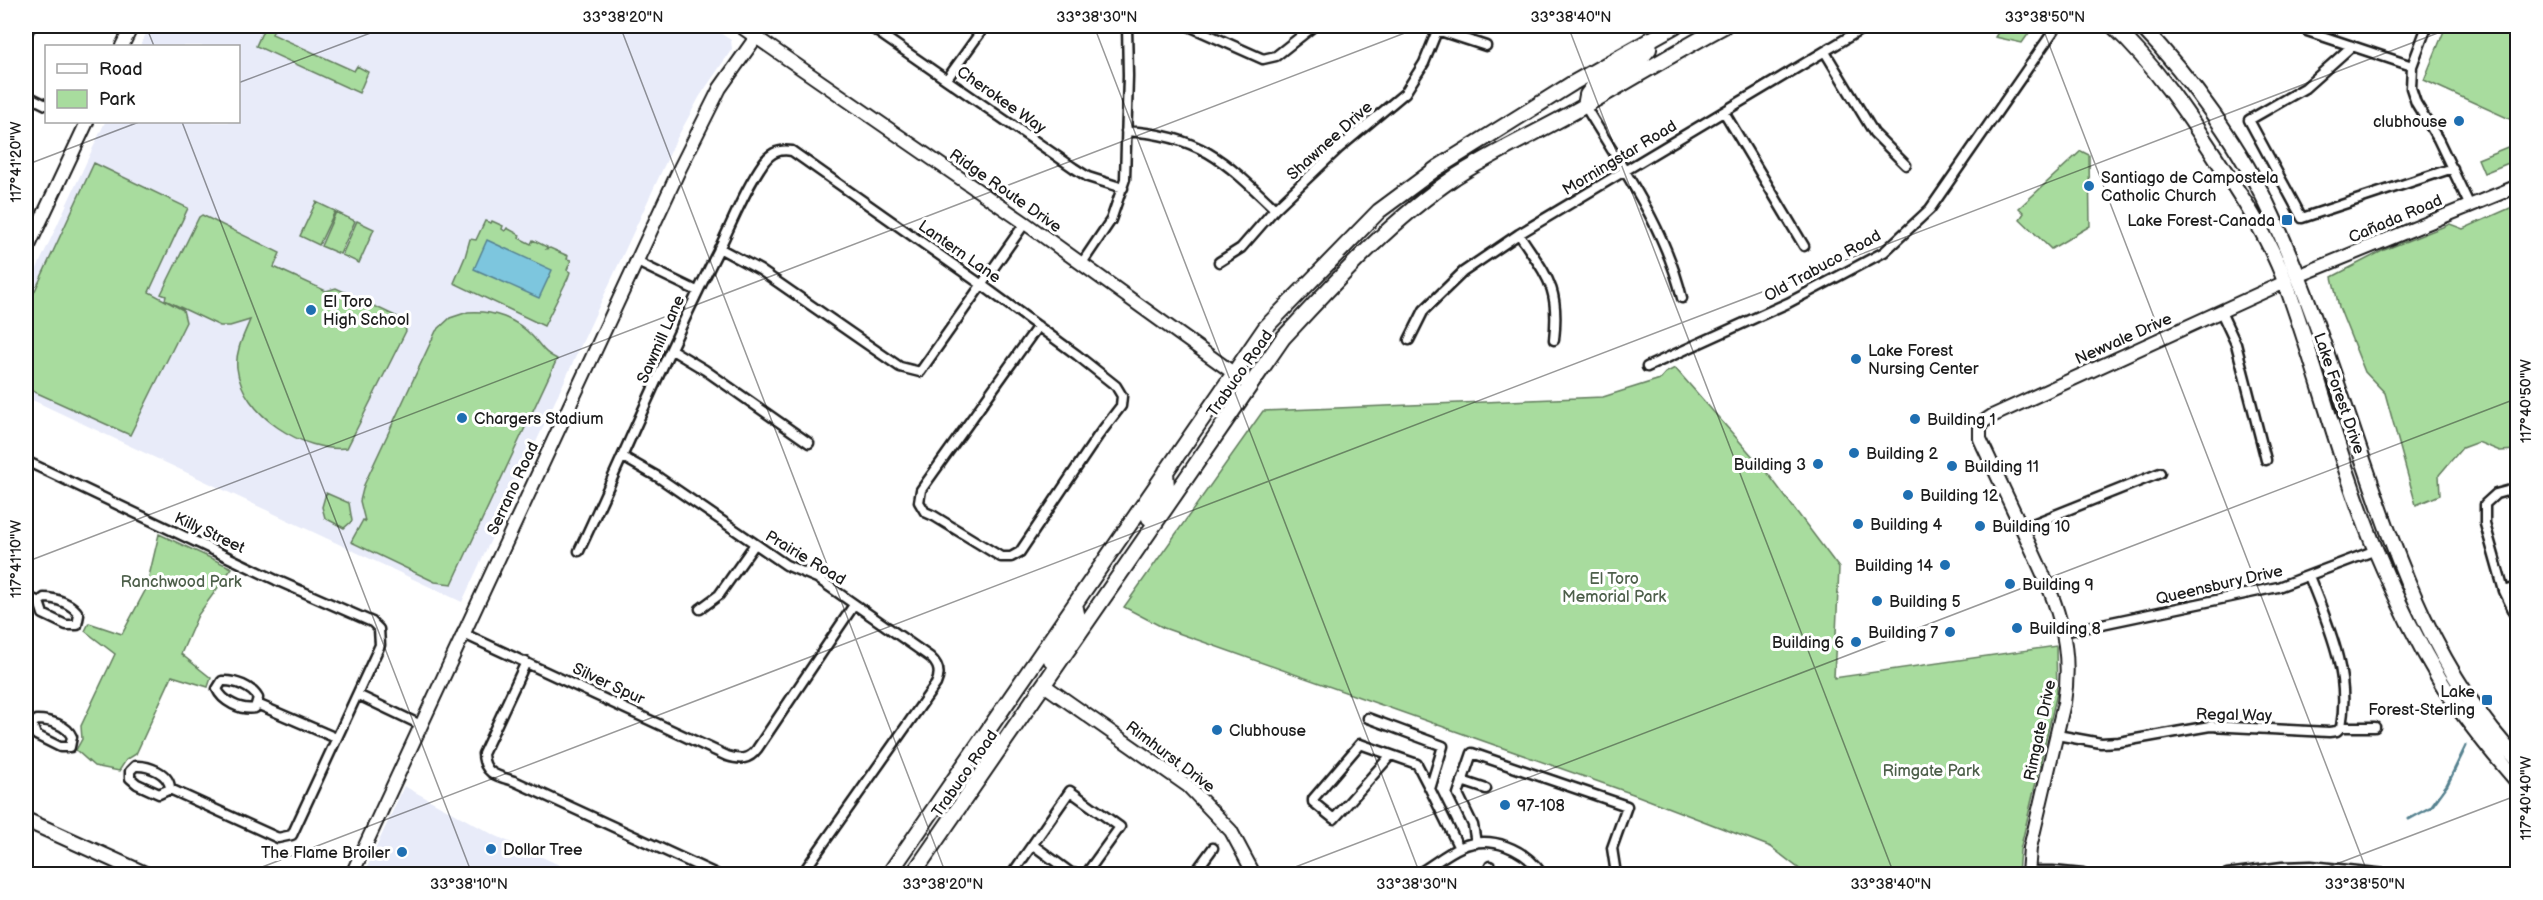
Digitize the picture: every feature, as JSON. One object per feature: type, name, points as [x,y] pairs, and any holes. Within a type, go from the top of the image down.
[{"type":"main road","name":"Trabuco Road","points":[[889,874],[1265,328],[1379,211],[1457,155],[1573,83],[1675,26]]},
{"type":"main road","name":"Trabuco Road","points":[[913,874],[1283,338],[1397,221],[1455,177],[1724,26]]},
{"type":"main road","name":"Lake Forest Drive","points":[[2113,26],[2131,43],[2178,98],[2292,279],[2402,569],[2445,662],[2515,753]]},
{"type":"main road","name":"Lake Forest Drive","points":[[2141,26],[2208,108],[2249,172],[2271,213],[2376,550],[2413,631],[2455,702],[2477,734],[2517,782]]},
{"type":"main road","points":[[1585,106],[1587,95],[1593,87],[1643,56],[1649,49],[1650,39]]},
{"type":"main road","points":[[1143,542],[1145,524],[1167,488],[1166,471]]},
{"type":"main road","points":[[2378,507],[2375,517],[2376,550],[2391,564],[2402,569]]},
{"type":"main road","points":[[994,723],[1005,718],[1035,687],[1044,685],[1048,663],[1077,618],[1075,604]]},
{"type":"main road","points":[[26,820],[145,874]]},
{"type":"main road","points":[[899,874],[923,840],[922,826]]},
{"type":"street","points":[[26,34],[31,26]]},
{"type":"street","points":[[122,45],[132,26]]},
{"type":"street","name":"Ridge Route Drive","points":[[740,26],[760,31],[1250,385]]},
{"type":"street","name":"Cherokee Way","points":[[869,26],[1088,177],[1123,188]]},
{"type":"street","points":[[947,79],[985,26]]},
{"type":"street","points":[[1082,263],[1111,219],[1123,188],[1126,167],[1127,26]]},
{"type":"street","points":[[1189,26],[1263,59],[1276,56],[1314,26]]},
{"type":"street","name":"Morningstar Road","points":[[1409,340],[1424,310],[1463,272],[1624,170],[1867,26]]},
{"type":"street","name":"Old Trabuco Road","points":[[1647,367],[1788,303],[1884,252],[1929,209],[2057,26]]},
{"type":"street","points":[[2427,26],[2412,66],[2411,88],[2416,103],[2453,168],[2469,204]]},
{"type":"street","points":[[1438,28],[1486,46]]},
{"type":"street","name":"Shawnee Drive","points":[[1219,262],[1241,248],[1275,209],[1338,149],[1405,93],[1424,63],[1438,28]]},
{"type":"street","name":"Serrano Road","points":[[352,874],[635,261],[720,88],[760,31]]},
{"type":"street","points":[[2307,31],[2412,66]]},
{"type":"street","points":[[2352,46],[2305,88],[2249,120],[2302,218],[2453,168]]},
{"type":"street","points":[[1825,52],[1874,133],[1906,165]]},
{"type":"street","points":[[26,96],[45,105]]},
{"type":"street","points":[[1585,106],[1662,235],[1676,272],[1682,298]]},
{"type":"street","points":[[1724,112],[1804,246]]},
{"type":"street","points":[[26,252],[85,123]]},
{"type":"street","points":[[1126,131],[1150,132],[1178,138],[1206,150],[1233,169],[1275,209]]},
{"type":"street","name":"Sawmill Lane","points":[[579,551],[697,291],[741,202],[765,160],[782,149]]},
{"type":"street","name":"Lantern Lane","points":[[782,149],[792,151],[982,285],[1038,326],[1116,386],[1122,396],[1121,406],[1098,436],[1020,552],[1011,557],[1001,557],[925,512],[919,502],[921,490],[1038,326]]},
{"type":"street","name":"Cañada Road","points":[[2292,279],[2517,186]]},
{"type":"street","points":[[719,248],[770,276],[900,367],[920,372],[1025,222]]},
{"type":"street","points":[[1520,234],[1553,290],[1557,315],[1554,340]]},
{"type":"street","points":[[635,261],[697,291]]},
{"type":"street","name":"Newvale Drive","points":[[1979,429],[1980,424],[1992,416],[2292,279]]},
{"type":"street","points":[[2221,312],[2236,344],[2266,460]]},
{"type":"street","points":[[672,350],[809,442]]},
{"type":"street","name":"Rimgate Drive","points":[[1979,429],[1980,439],[2051,590],[2064,633],[2068,664],[2067,684],[2035,826],[2028,873]]},
{"type":"street","name":"Prairie Road","points":[[623,457],[658,477],[786,565],[817,578],[930,657],[939,669],[936,684],[802,874]]},
{"type":"street","name":"Killy Street","points":[[26,461],[276,580],[372,622],[380,631],[380,645],[358,695]]},
{"type":"street","points":[[2023,531],[2035,523],[2160,473]]},
{"type":"street","points":[[2517,488],[2496,494],[2485,504],[2485,524],[2505,591],[2517,620]]},
{"type":"street","points":[[700,609],[719,595],[755,544]]},
{"type":"street","name":"Queensbury Drive","points":[[2064,633],[2253,594],[2309,576],[2376,550]]},
{"type":"street","points":[[2309,576],[2339,655],[2343,677],[2341,727]]},
{"type":"street","points":[[2505,591],[2517,587]]},
{"type":"street","points":[[26,596],[39,602]]},
{"type":"street","points":[[44,598],[56,599],[74,608],[79,615],[77,625],[66,626],[47,616],[40,609],[39,602],[44,598]]},
{"type":"street","name":"Silver Spur","points":[[462,633],[727,756],[743,759],[752,756],[854,605]]},
{"type":"street","points":[[526,662],[483,754],[483,763],[491,774],[514,781],[716,874]]},
{"type":"street","points":[[225,681],[234,682],[256,694],[257,704],[255,708],[244,708],[225,699],[218,692],[218,685],[225,681]]},
{"type":"street","name":"Rimhurst Drive","points":[[1044,685],[1188,786],[1231,831],[1254,874]]},
{"type":"street","points":[[170,789],[278,838],[286,838],[296,830],[336,738],[358,695],[421,725]]},
{"type":"street","points":[[2455,702],[2493,744],[2515,753],[2517,769]]},
{"type":"street","points":[[257,704],[336,738]]},
{"type":"street","points":[[1368,718],[1443,746],[1430,789]]},
{"type":"street","points":[[49,720],[71,733],[70,747],[60,747],[40,738],[29,722],[49,720]]},
{"type":"street","name":"Regal Way","points":[[2057,735],[2101,743],[2210,726],[2329,732],[2337,731],[2341,727],[2375,727]]},
{"type":"street","points":[[1391,755],[1334,819],[1313,802],[1313,799],[1360,744],[1417,764],[1459,848]]},
{"type":"street","points":[[1476,843],[1473,825],[1458,794],[1472,753],[1627,806],[1612,848],[1616,874]]},
{"type":"street","points":[[135,766],[146,767],[165,776],[170,783],[170,789],[165,793],[157,794],[133,782],[130,778],[130,771],[135,766]]},
{"type":"street","points":[[1462,781],[1486,789]]},
{"type":"street","points":[[1012,874],[1070,791],[1120,827],[1086,874]]},
{"type":"street","points":[[1417,874],[1459,848],[1476,843],[1486,843],[1512,848],[1530,858],[1542,874]]},
{"type":"street","points":[[1033,845],[1071,873],[1077,874]]},
{"type":"street","points":[[1194,874],[1213,849]]},
{"type":"street","points":[[2227,874],[2256,869],[2302,866],[2386,874]]},
{"type":"street","points":[[2028,873],[2053,871],[2083,874]]},
{"type":"shaded area","name":"El Toro High School","points":[[150,26],[709,26],[731,40],[732,49],[700,96],[677,138],[462,602],[26,397],[26,292],[105,123],[240,123],[240,45],[140,45]]},
{"type":"shaded area","points":[[404,786],[492,834],[579,874],[364,874]]},
{"type":"green space","points":[[265,26],[270,26],[274,30],[272,34],[354,71],[357,66],[368,72],[359,93],[256,46]]},
{"type":"green space","points":[[2002,26],[2034,26],[2022,43],[1995,37]]},
{"type":"green space","points":[[2446,26],[2517,26],[2517,135],[2512,120],[2424,80]]},
{"type":"green space","points":[[2510,146],[2516,160],[2484,173],[2478,159]]},
{"type":"green space","points":[[2081,151],[2089,155],[2090,226],[2051,249],[2020,219],[2024,213],[2019,208]]},
{"type":"green space","points":[[94,163],[188,208],[149,292],[183,310],[186,322],[130,435],[26,388],[26,310]]},
{"type":"green space","points":[[316,202],[335,211],[319,245],[300,236]]},
{"type":"green space","points":[[2517,205],[2517,450],[2500,451],[2478,442],[2462,448],[2439,475],[2440,495],[2416,505],[2385,393],[2365,372],[2339,307],[2332,277],[2384,250],[2450,224],[2463,229]]},
{"type":"green space","points":[[336,212],[355,221],[340,254],[321,246]]},
{"type":"green space","points":[[202,215],[280,253],[274,267],[326,291],[336,288],[402,319],[406,331],[347,448],[330,448],[295,437],[278,428],[250,401],[241,385],[237,355],[250,320],[230,326],[220,326],[165,300],[166,296],[161,294]]},
{"type":"green space","points":[[357,221],[374,229],[359,263],[342,255]]},
{"type":"green space","points":[[485,221],[491,223],[492,221],[503,226],[502,229],[505,231],[507,228],[520,235],[519,238],[531,244],[533,240],[547,247],[546,249],[550,248],[568,256],[567,259],[571,260],[567,270],[570,272],[568,278],[544,326],[454,283],[470,239],[476,240]]},
{"type":"green space","name":"Chargers Stadium","points":[[468,312],[495,314],[520,325],[546,352],[557,359],[452,584],[435,582],[351,542],[363,520],[365,521],[360,501],[364,485],[436,331],[450,318]]},
{"type":"green space","name":"El Toro Memorial Park","points":[[1675,368],[1769,475],[1839,568],[1834,678],[2056,646],[2057,693],[2020,850],[2018,874],[1806,874],[1771,847],[1633,794],[1164,628],[1124,607],[1263,411],[1603,397],[1660,379],[1665,373]]},
{"type":"green space","points":[[326,493],[349,503],[352,521],[344,528],[325,518],[322,507]]},
{"type":"green space","name":"Ranchwood Park","points":[[159,534],[232,568],[198,615],[181,654],[211,678],[208,687],[172,676],[136,754],[126,760],[119,771],[94,766],[76,750],[82,739],[81,726],[115,654],[85,631],[89,623],[122,634],[146,589]]},
{"type":"water","points":[[487,240],[552,270],[539,298],[474,269]]},
{"type":"waterway","points":[[2409,819],[2431,807],[2447,785],[2466,746]]},
{"type":"place","name":"clubhouse","points":[[2459,121]]},
{"type":"place","name":"Santiago de Campostela Catholic Church","points":[[2089,186]]},
{"type":"place","name":"Lake Forest-Canada","points":[[2287,220]]},
{"type":"place","name":"El Toro High School","points":[[311,310]]},
{"type":"place","name":"Lake Forest Nursing Center","points":[[1856,359]]},
{"type":"place","name":"Chargers Stadium","points":[[462,418]]},
{"type":"place","name":"Building 1","points":[[1915,419]]},
{"type":"place","name":"Building 2","points":[[1854,453]]},
{"type":"place","name":"Building 3","points":[[1818,464]]},
{"type":"place","name":"Building 11","points":[[1952,466]]},
{"type":"place","name":"Building 12","points":[[1908,495]]},
{"type":"place","name":"Building 4","points":[[1858,524]]},
{"type":"place","name":"Building 10","points":[[1980,526]]},
{"type":"place","name":"Building 14","points":[[1945,565]]},
{"type":"place","name":"Building 9","points":[[2010,584]]},
{"type":"place","name":"Building 5","points":[[1877,601]]},
{"type":"place","name":"Building 8","points":[[2017,628]]},
{"type":"place","name":"Building 7","points":[[1950,632]]},
{"type":"place","name":"Building 6","points":[[1856,642]]},
{"type":"place","name":"Lake Forest-Sterling","points":[[2487,700]]},
{"type":"place","name":"Clubhouse","points":[[1217,730]]},
{"type":"place","name":"97-108","points":[[1505,805]]},
{"type":"place","name":"Dollar Tree","points":[[491,849]]},
{"type":"place","name":"The Flame Broiler","points":[[402,852]]},
{"type":"park label","name":"Rimgate Park","points":[[1931,770]]}]
